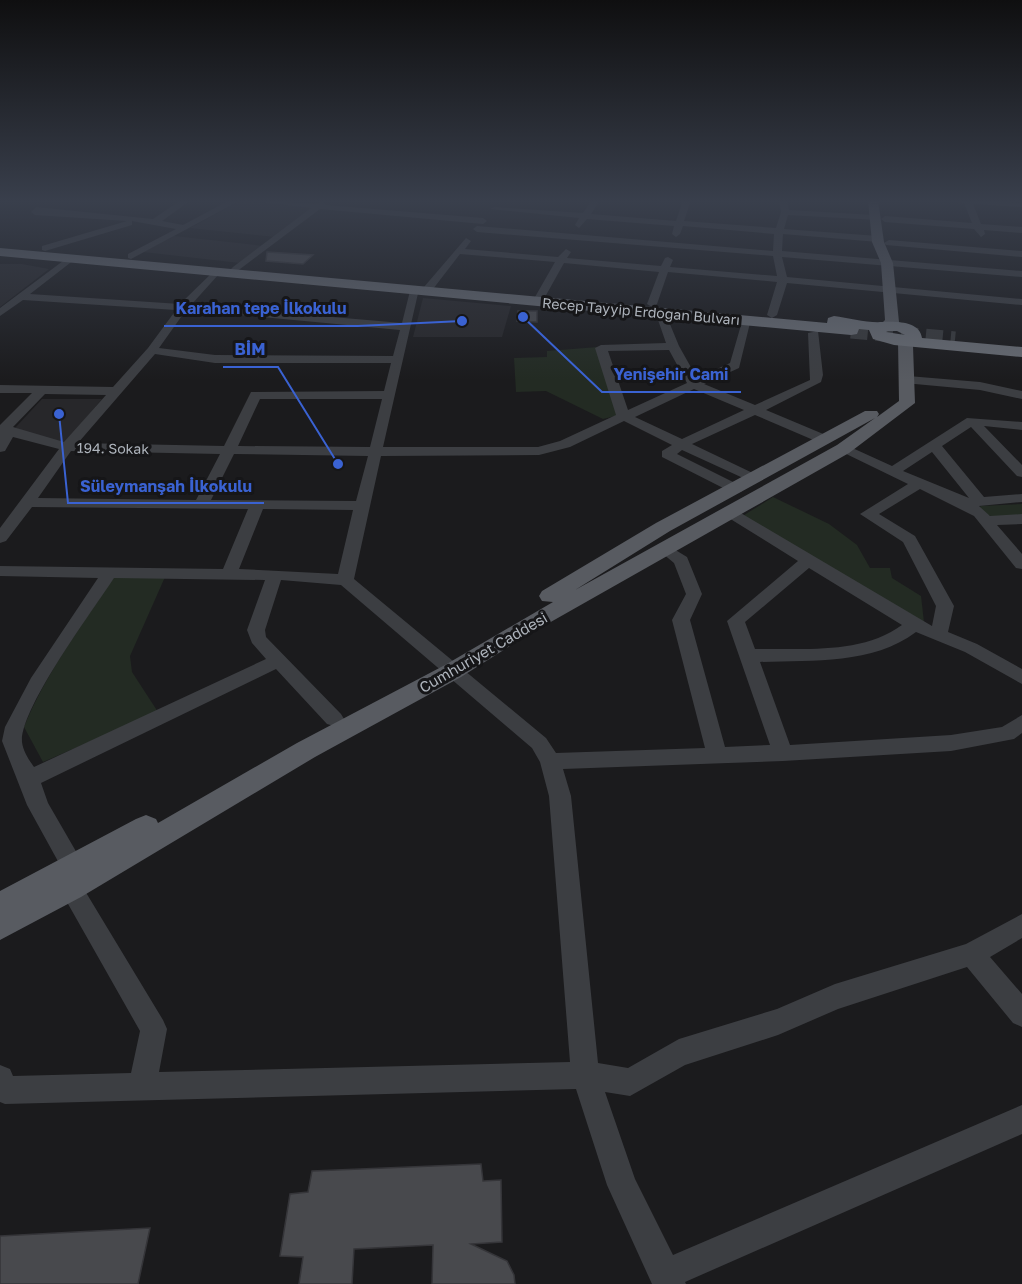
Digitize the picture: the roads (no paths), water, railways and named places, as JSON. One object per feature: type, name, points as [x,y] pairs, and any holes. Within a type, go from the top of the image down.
[{"type":"highway","points":[[60,260],[180,272],[209,270]]},
{"type":"highway","name":"Recep Tayyip Erdoğan Bulvarı","points":[[104,260],[422,289],[540,297],[848,329]]},
{"type":"highway","points":[[173,260],[195,262],[209,270]]},
{"type":"highway","name":"Recep Tayyip Erdoğan Bulvarı","points":[[209,270],[236,269],[560,304],[848,329]]},
{"type":"highway","points":[[540,297],[575,297],[746,325],[814,333],[848,329]]},
{"type":"highway","points":[[560,304],[772,315],[848,329],[1022,343]]},
{"type":"highway","points":[[947,338],[1022,352]]},
{"type":"main road","points":[[889,260],[896,334]]},
{"type":"main road","name":"Cumhuriyet Caddesi","points":[[0,906],[72,878],[306,750],[447,665],[663,527],[745,484],[833,444],[907,403],[908,380],[905,358],[908,350],[896,334]]},
{"type":"main road","name":"Cumhuriyet Caddesi","points":[[0,926],[72,878],[334,719],[518,631],[729,512],[833,444],[884,408],[892,399],[898,387],[896,334]]},
{"type":"street","points":[[236,269],[248,260]]},
{"type":"street","points":[[346,581],[346,571],[361,506],[405,327],[422,289],[450,260]]},
{"type":"street","points":[[540,297],[561,260],[1019,302]]},
{"type":"street","points":[[669,260],[657,310],[694,384],[833,444],[918,484],[972,502],[1022,498]]},
{"type":"street","points":[[772,315],[782,281],[778,260]]},
{"type":"street","points":[[851,260],[1022,274]]},
{"type":"street","points":[[991,260],[1003,282]]},
{"type":"street","points":[[0,313],[67,261]]},
{"type":"street","points":[[0,538],[8,518],[27,502],[67,447],[152,350],[209,270]]},
{"type":"street","points":[[1010,292],[1019,302],[1022,316]]},
{"type":"street","points":[[22,297],[183,307],[405,327]]},
{"type":"street","name":"194. Sokak","points":[[4,430],[67,447],[539,451],[565,444],[735,365],[746,325]]},
{"type":"street","points":[[745,484],[667,454],[682,444],[815,382],[817,375],[814,333]]},
{"type":"street","points":[[673,346],[601,348],[622,416],[682,444],[745,484]]},
{"type":"street","points":[[152,350],[215,359],[397,360]]},
{"type":"street","points":[[908,380],[980,387],[1022,395]]},
{"type":"street","points":[[0,389],[116,392]]},
{"type":"street","points":[[0,448],[4,430],[42,390]]},
{"type":"street","points":[[201,504],[255,395],[389,395]]},
{"type":"street","points":[[893,471],[972,421],[1022,426]]},
{"type":"street","points":[[972,421],[1022,473]]},
{"type":"street","points":[[934,445],[984,521],[1022,564]]},
{"type":"street","points":[[918,484],[868,514],[909,539],[945,606],[939,634]]},
{"type":"street","points":[[27,502],[361,506]]},
{"type":"street","points":[[229,574],[257,505]]},
{"type":"street","points":[[729,512],[914,625],[971,648],[1022,677]]},
{"type":"street","points":[[984,521],[1022,519]]},
{"type":"street","points":[[664,548],[681,561],[694,594],[681,620],[717,754]]},
{"type":"street","points":[[783,753],[736,621],[808,561]]},
{"type":"street","points":[[0,571],[275,575],[326,577],[346,581],[539,743],[550,761],[560,796],[585,1075],[622,1185],[667,1280],[1022,1119]]},
{"type":"street","points":[[110,572],[28,697],[12,741],[38,805],[72,878],[154,1029],[142,1086]]},
{"type":"street","points":[[275,575],[256,630],[258,639],[334,719]]},
{"type":"street","points":[[748,656],[873,648],[903,636],[914,625]]},
{"type":"street","points":[[29,779],[279,660]]},
{"type":"street","points":[[550,761],[783,753],[951,743],[1007,734],[1022,722]]},
{"type":"street","points":[[0,1079],[5,1090],[585,1075],[630,1083],[679,1053],[778,1022],[835,998],[972,954],[1022,925]]},
{"type":"street","points":[[972,954],[1022,1014]]},
{"type":"tunnel","points":[[851,330],[955,340]]},
{"type":"place","name":"Yenişehir Cami","points":[[523,317]]},
{"type":"place","name":"Karahan tepe İlkokulu","points":[[462,321]]},
{"type":"place","name":"Süleymanşah İlkokulu","points":[[59,414]]},
{"type":"place","name":"BİM","points":[[338,464]]}]
